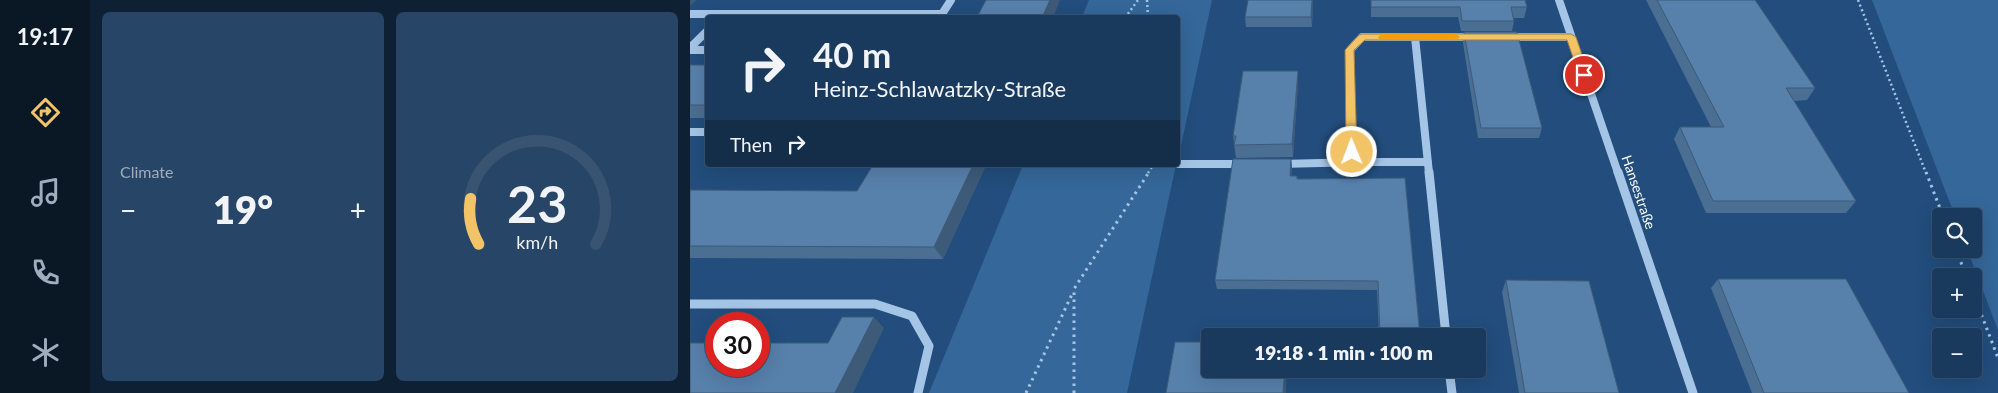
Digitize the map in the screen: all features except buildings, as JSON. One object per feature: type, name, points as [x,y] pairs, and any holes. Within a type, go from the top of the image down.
[{"type":"street","points":[[942,15],[951,0]]},
{"type":"street","name":"Hansestraße","points":[[1558,0],[1693,393]]},
{"type":"street","points":[[690,14],[706,15]]},
{"type":"street","points":[[690,49],[705,33]]},
{"type":"street","points":[[1362,162],[1352,152],[1350,50],[1362,37],[1483,37]]},
{"type":"street","points":[[1415,37],[1445,328]]},
{"type":"street","points":[[1493,37],[1571,37]]},
{"type":"street","points":[[690,49],[705,50]]},
{"type":"street","points":[[690,132],[705,132]]},
{"type":"street","points":[[1275,164],[1428,162]]},
{"type":"street","points":[[1180,164],[1256,164]]},
{"type":"street","points":[[690,304],[875,304],[912,316],[929,346],[918,393]]},
{"type":"street","points":[[1450,378],[1452,393]]},
{"type":"path","points":[[1127,15],[1138,0]]},
{"type":"path","points":[[1147,0],[1148,15]]},
{"type":"path","points":[[1858,0],[1940,208]]},
{"type":"path","points":[[1026,393],[1074,289],[1152,167]]},
{"type":"path","points":[[1074,289],[1074,393]]},
{"type":"path","points":[[1982,315],[1998,358]]},
{"type":"path","points":[[1992,341],[1998,342]]},
{"type":"shaded area","points":[[1089,0],[1212,0],[1180,151],[1180,15],[1083,15]]},
{"type":"shaded area","points":[[1872,0],[1998,0],[1998,330],[1982,288],[1982,268],[1974,268],[1970,258],[1982,258],[1982,208],[1952,208]]},
{"type":"shaded area","points":[[1022,167],[1176,167],[1127,393],[929,393]]},
{"type":"slow traffic","points":[[1382,37],[1456,37]]},
{"type":"route","points":[[1352,152],[1350,50],[1362,37],[1571,37],[1584,75]]}]
